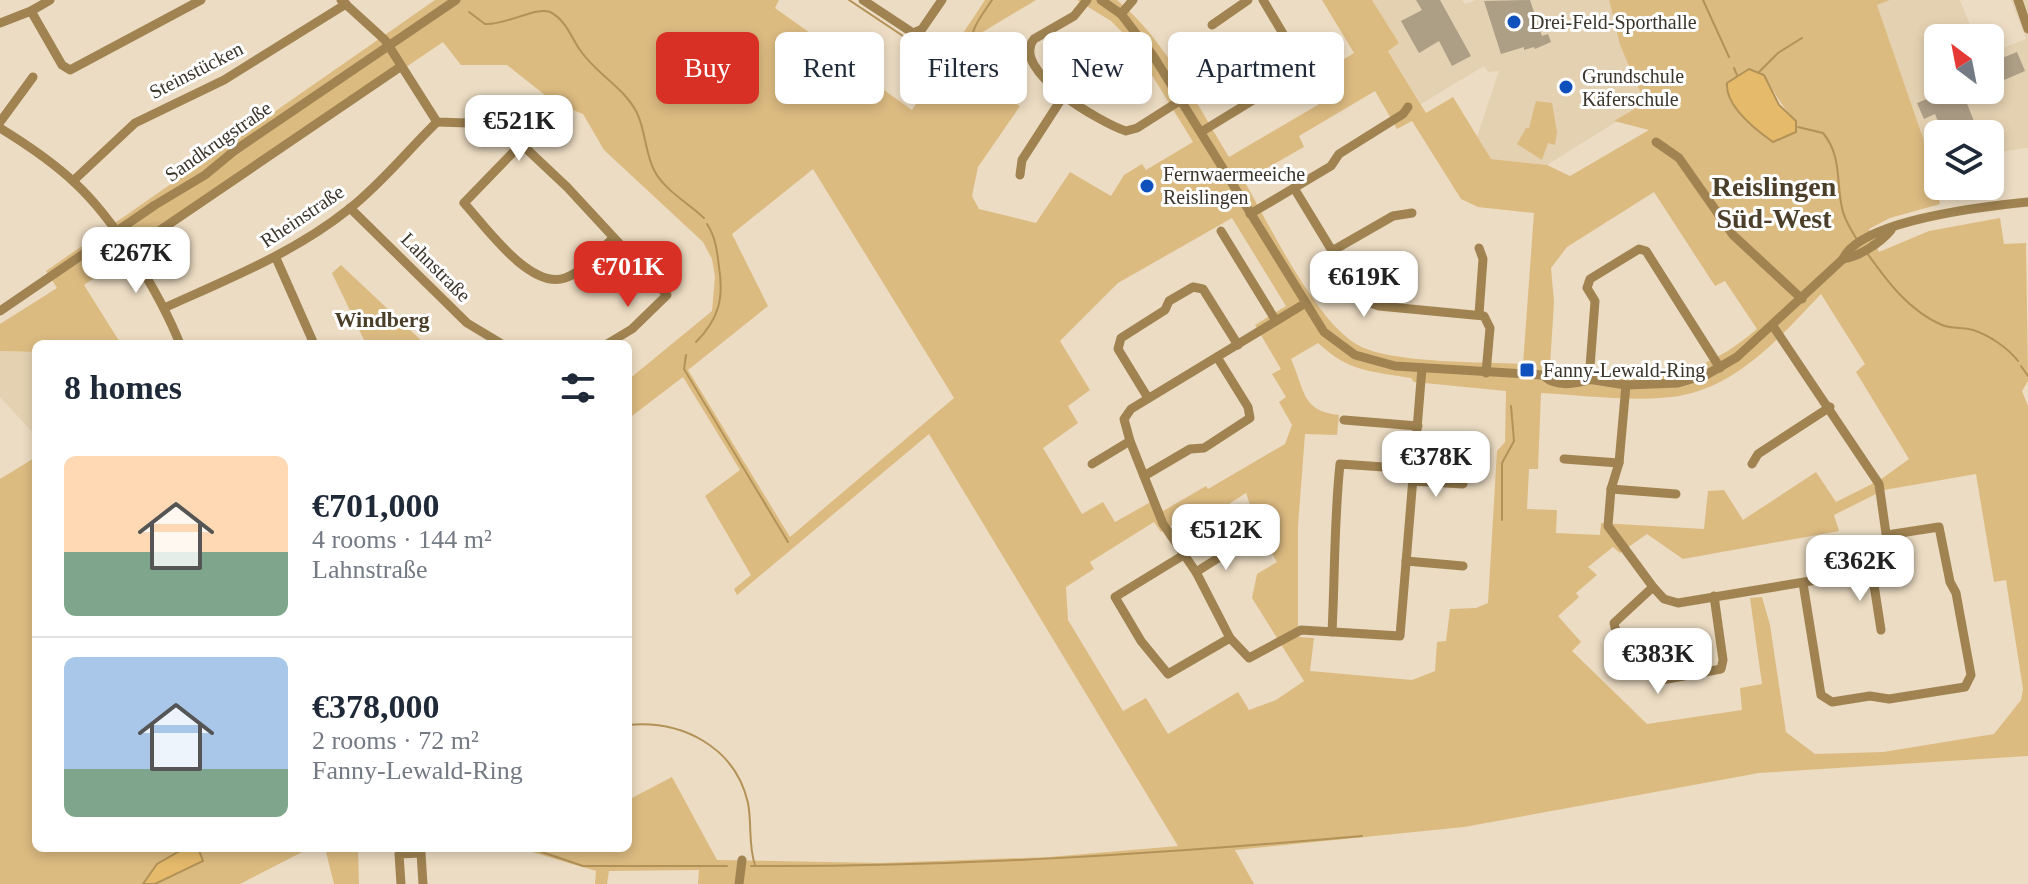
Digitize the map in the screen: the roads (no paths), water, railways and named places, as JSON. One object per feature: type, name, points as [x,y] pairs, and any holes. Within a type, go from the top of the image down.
[{"type":"street","points":[[0,23],[50,0]]},
{"type":"street","points":[[31,11],[58,59],[70,70],[201,0]]},
{"type":"street","name":"Sandkrugstraße","points":[[0,311],[205,175],[234,151],[456,0]]},
{"type":"street","points":[[863,0],[913,33],[922,29],[942,0]]},
{"type":"street","points":[[1046,32],[1074,16],[1087,0]]},
{"type":"street","points":[[1101,0],[1121,14],[1168,81]]},
{"type":"street","points":[[1121,14],[1133,0]]},
{"type":"street","points":[[1212,25],[1248,0]]},
{"type":"street","points":[[1201,132],[1304,69],[1263,0]]},
{"type":"street","points":[[2018,0],[2028,29]]},
{"type":"street","points":[[344,2],[385,40],[437,122],[500,124],[522,143],[667,295],[632,329],[614,340]]},
{"type":"street","name":"Steinstücken","points":[[73,181],[135,123],[224,80],[344,2]]},
{"type":"street","points":[[1043,34],[1034,39],[1027,51],[1043,81]]},
{"type":"street","points":[[128,252],[400,67]]},
{"type":"street","points":[[0,122],[33,77]]},
{"type":"street","points":[[1020,175],[1022,160],[1058,104]]},
{"type":"street","points":[[1080,104],[1126,131],[1137,128],[1175,104]]},
{"type":"street","points":[[1184,104],[1324,332],[1347,351],[1377,363],[1545,377],[1556,375],[1626,385],[1678,383],[1720,368],[1773,326],[1843,259],[1877,237],[1946,213],[2028,202]]},
{"type":"street","points":[[1250,214],[1331,166],[1339,154],[1403,114],[1408,107]]},
{"type":"street","name":"Rheinstraße","points":[[164,308],[276,258],[350,208],[437,122]]},
{"type":"street","points":[[0,128],[73,181],[128,252],[164,308],[178,340]]},
{"type":"street","points":[[1656,142],[1679,158],[1741,243],[1802,299]]},
{"type":"street","points":[[522,143],[464,203],[527,270],[545,279],[564,279],[580,270],[613,238]]},
{"type":"street","points":[[1294,188],[1358,294],[1369,303],[1484,316],[1490,328],[1486,373]]},
{"type":"street","name":"Lahnstraße","points":[[350,208],[467,323],[495,340]]},
{"type":"street","points":[[1332,251],[1393,216],[1412,213]]},
{"type":"street","points":[[1221,231],[1276,321]]},
{"type":"street","points":[[1479,248],[1483,259],[1479,314]]},
{"type":"street","points":[[1589,380],[1595,301],[1587,288],[1590,279],[1639,249],[1646,251],[1720,368]]},
{"type":"street","points":[[276,258],[312,340]]},
{"type":"street","points":[[1148,398],[1118,349],[1121,338],[1165,310],[1169,301],[1193,287],[1203,289],[1238,345]]},
{"type":"street","points":[[1304,304],[1148,398],[1126,414],[1124,426],[1163,524],[1182,556],[1196,572],[1230,638],[1249,658],[1295,631],[1400,636],[1422,368]]},
{"type":"street","points":[[1626,385],[1619,463],[1611,489],[1608,526],[1653,587],[1671,603],[1872,572],[1887,562],[1887,535],[1879,484],[1773,326]]},
{"type":"street","points":[[1144,476],[1190,449],[1204,448],[1250,418],[1248,407],[1217,357]]},
{"type":"street","points":[[1752,464],[1758,454],[1830,407]]},
{"type":"street","points":[[1344,420],[1418,426]]},
{"type":"street","points":[[1092,464],[1130,441]]},
{"type":"street","points":[[1564,459],[1619,463]]},
{"type":"street","points":[[1332,632],[1337,550],[1333,537],[1340,464],[1413,469]]},
{"type":"street","points":[[1412,481],[1463,484]]},
{"type":"street","points":[[1611,489],[1676,494]]},
{"type":"street","points":[[1803,583],[1821,695],[1832,702],[1870,696],[1889,699],[1965,687],[1971,675],[1956,593],[1950,582],[1939,527],[1887,535]]},
{"type":"street","points":[[1196,572],[1239,545]]},
{"type":"street","points":[[1182,556],[1115,597],[1141,641],[1168,674],[1230,638]]},
{"type":"street","points":[[1406,561],[1463,566]]},
{"type":"street","points":[[1872,572],[1881,630]]},
{"type":"street","points":[[1653,587],[1614,623],[1617,635],[1653,677],[1662,680],[1721,669],[1723,660],[1714,596]]},
{"type":"street","points":[[401,884],[399,854],[421,853],[423,884]]},
{"type":"street","points":[[739,884],[742,860]]},
{"type":"waterway","points":[[849,0],[900,34]]},
{"type":"waterway","points":[[973,32],[992,0]]},
{"type":"waterway","points":[[1703,0],[1729,57]]},
{"type":"waterway","points":[[469,12],[485,24],[544,11],[556,15],[587,59],[637,113],[652,165],[660,179],[704,218]]},
{"type":"waterway","points":[[1759,72],[1778,53],[1802,38]]},
{"type":"waterway","points":[[1734,68],[1737,75]]},
{"type":"waterway","points":[[1798,127],[1823,133],[1829,142],[1836,160],[1843,212],[1856,238]]},
{"type":"waterway","points":[[696,342],[715,316],[720,298],[717,250],[707,224]]},
{"type":"waterway","points":[[1867,253],[1891,284],[1919,312],[1942,325],[1985,335],[2018,361]]},
{"type":"waterway","points":[[686,355],[684,369],[788,542]]},
{"type":"waterway","points":[[2021,366],[2028,376]]},
{"type":"waterway","points":[[1502,520],[1502,463],[1514,441],[1511,406]]},
{"type":"waterway","points":[[632,725],[667,727],[686,732],[718,752],[731,766],[748,803],[755,865]]},
{"type":"waterway","points":[[751,866],[1056,858],[1362,836]]},
{"type":"waterway","points":[[542,852],[583,866],[727,866]]},
{"type":"place","name":"Drei-Feld-Sporthalle","points":[[1514,22]]},
{"type":"place","name":"Grundschule Käferschule","points":[[1566,87]]},
{"type":"place","name":"Fernwaermeeiche Reislingen","points":[[1147,186]]},
{"type":"place","name":"Fanny-Lewald-Ring","points":[[1527,370]]},
{"type":"district","name":"Reislingen Süd-West","points":[[1774,202]]},
{"type":"district","name":"Windberg","points":[[382,319]]}]
